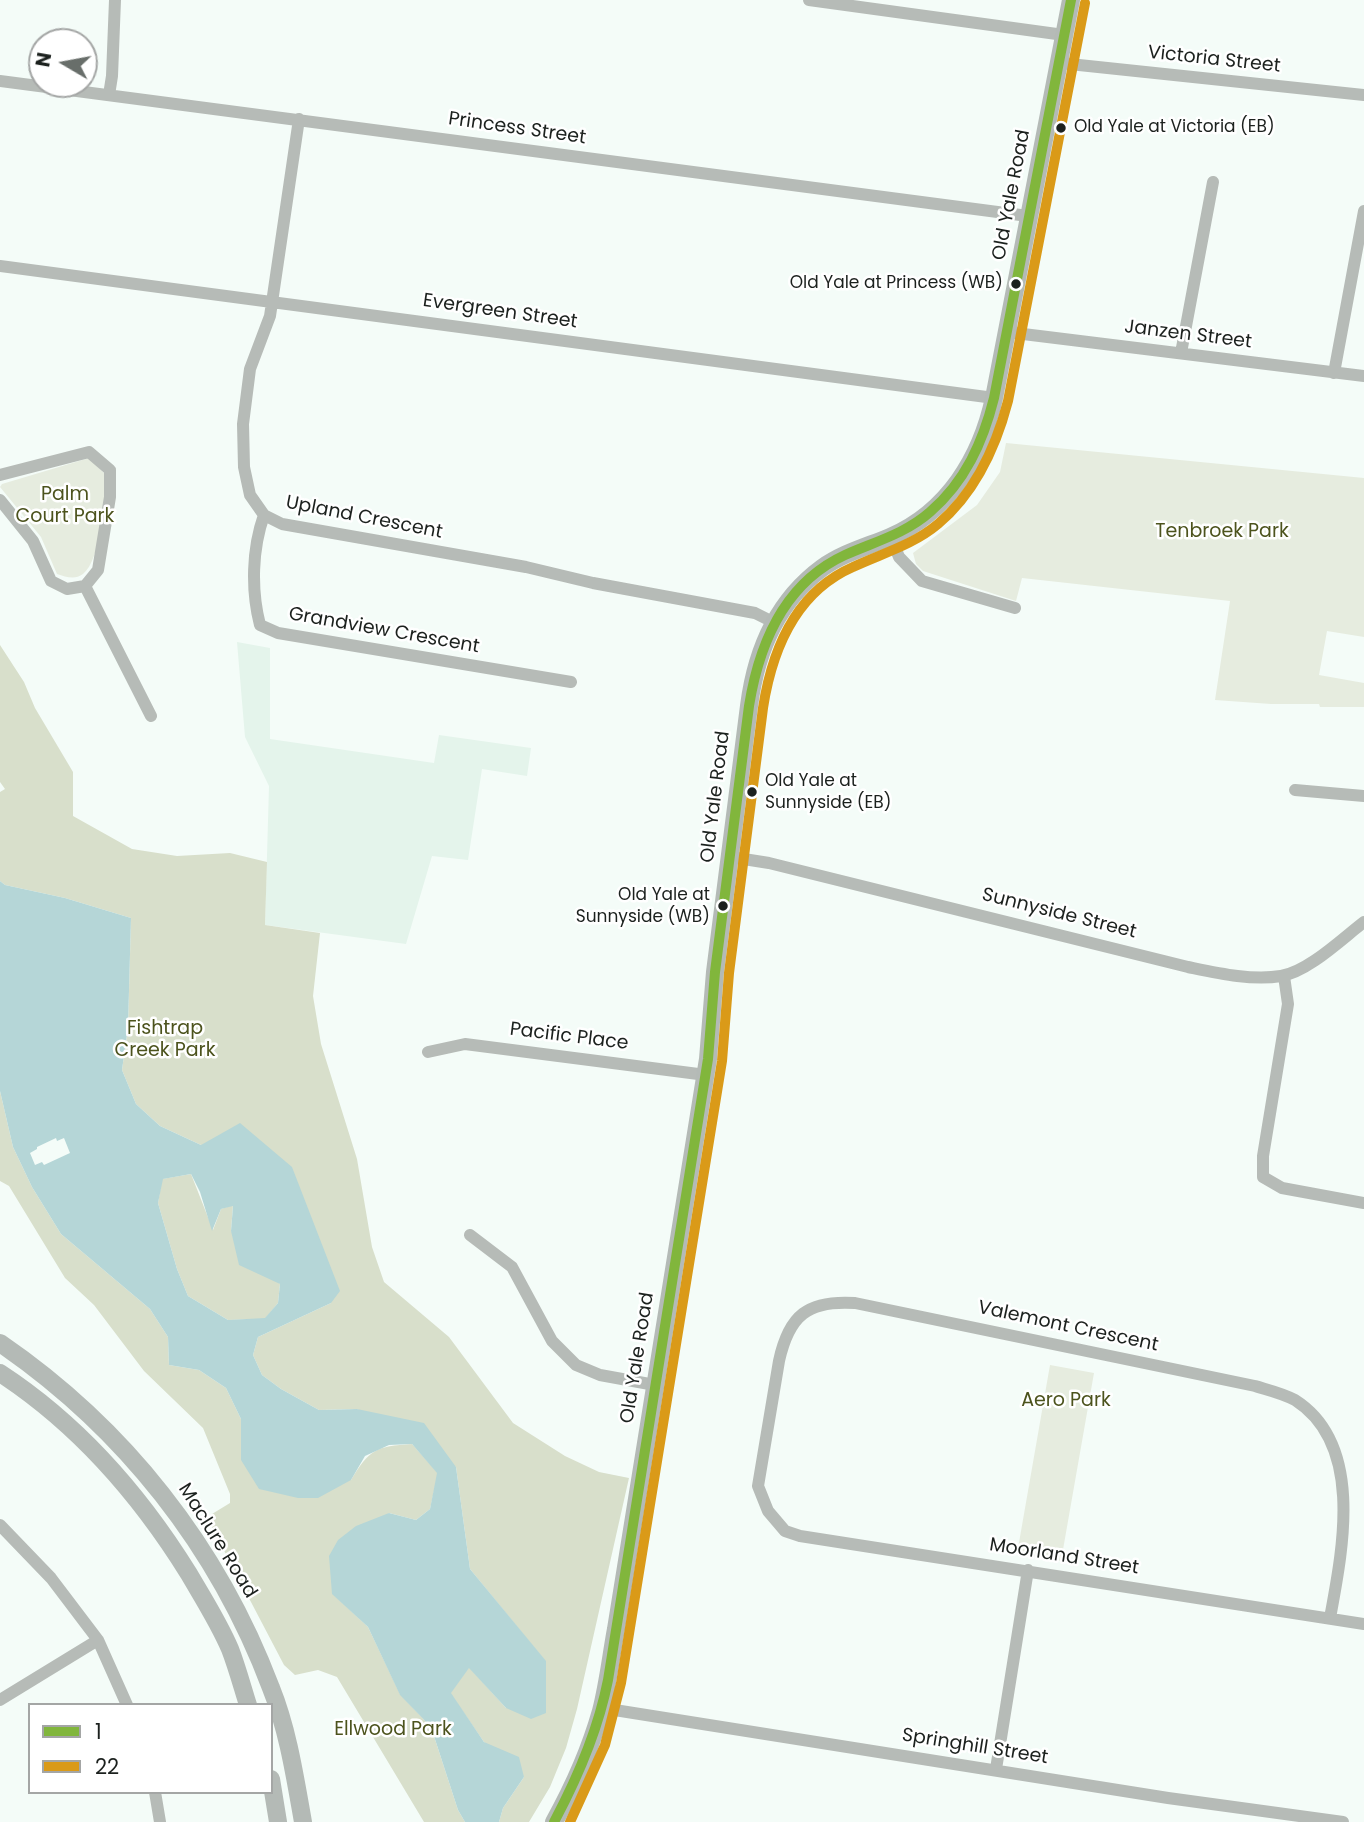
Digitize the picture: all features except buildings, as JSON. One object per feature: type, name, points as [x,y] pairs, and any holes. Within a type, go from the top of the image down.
[{"type":"street","points":[[109,95],[115,0]]},
{"type":"street","points":[[809,0],[1064,35]]},
{"type":"street","name":"Old Yale Road","points":[[554,1822],[574,1787],[602,1708],[706,1074],[715,972],[752,684],[761,650],[784,606],[821,569],[852,551],[891,537],[927,515],[955,488],[977,452],[990,418],[1071,0]]},
{"type":"street","name":"Victoria Street","points":[[1060,63],[1364,95]]},
{"type":"street","name":"Princess Street","points":[[0,81],[1028,216]]},
{"type":"street","name":"Upland Crescent","points":[[299,119],[273,301],[250,369],[243,424],[244,467],[250,495],[264,515],[282,524],[526,567],[593,583],[755,613],[774,622]]},
{"type":"street","points":[[1181,353],[1213,182]]},
{"type":"street","points":[[1334,373],[1364,211]]},
{"type":"street","name":"Evergreen Street","points":[[0,266],[994,398]]},
{"type":"street","name":"Janzen Street","points":[[1007,332],[1364,376]]},
{"type":"street","points":[[0,475],[89,452],[110,470],[110,497],[98,570],[85,586],[67,589],[51,581],[33,541],[0,500]]},
{"type":"street","name":"Grandview Crescent","points":[[264,515],[257,534],[254,580],[260,625],[278,633],[571,682]]},
{"type":"street","points":[[891,537],[900,557],[922,581],[1015,608]]},
{"type":"street","points":[[85,586],[151,716]]},
{"type":"street","points":[[1295,790],[1364,796]]},
{"type":"street","name":"Sunnyside Street","points":[[730,857],[781,866],[1188,967],[1235,974],[1284,976]]},
{"type":"street","points":[[1364,922],[1320,956],[1284,976],[1288,1004],[1263,1156],[1263,1177],[1282,1188],[1364,1203]]},
{"type":"street","name":"Pacific Place","points":[[428,1052],[466,1044],[706,1074]]},
{"type":"street","points":[[470,1235],[512,1267],[552,1341],[576,1365],[600,1376],[655,1385]]},
{"type":"street","name":"Valemont Crescent","points":[[768,1511],[758,1486],[759,1471],[783,1342],[790,1326],[815,1305],[855,1303],[1255,1386],[1297,1401],[1317,1416],[1345,1462],[1347,1521],[1330,1618]]},
{"type":"street","name":"Maclure Road","points":[[0,1343],[77,1402],[139,1464],[159,1489],[222,1583],[250,1636],[272,1690],[288,1744],[303,1822]]},
{"type":"street","points":[[0,1373],[61,1420],[120,1477],[143,1504],[202,1595],[230,1648],[247,1703]]},
{"type":"street","name":"Moorland Street","points":[[768,1511],[785,1531],[800,1536],[1364,1624]]},
{"type":"street","points":[[0,1525],[51,1578],[98,1640],[126,1703]]},
{"type":"street","points":[[996,1769],[1028,1570]]},
{"type":"street","points":[[0,1700],[98,1640]]},
{"type":"street","name":"Springhill Street","points":[[602,1708],[1168,1798],[1343,1822]]},
{"type":"street","points":[[273,1791],[278,1822]]},
{"type":"street","points":[[155,1794],[160,1822]]},
{"type":"shaded area","points":[[237,642],[270,648],[270,739],[434,763],[439,735],[531,748],[527,776],[482,769],[468,860],[432,856],[406,944],[265,925],[269,786],[245,737]]},
{"type":"green space","name":"Tenbroek Park","points":[[1006,443],[1364,478],[1364,637],[1327,631],[1319,675],[1364,683],[1364,707],[1215,700],[1230,601],[1022,578],[1016,601],[923,571],[916,564],[913,553],[977,505],[1000,472]]},
{"type":"green space","name":"Palm Court Park","points":[[89,458],[105,474],[101,527],[89,567],[80,576],[67,577],[57,574],[41,537],[0,487],[2,484]]},
{"type":"green space","name":"Fishtrap Creek Park","points":[[0,645],[24,682],[35,708],[73,772],[73,816],[132,849],[177,856],[230,853],[267,862],[265,925],[320,933],[313,996],[321,1044],[357,1159],[372,1247],[384,1282],[449,1337],[513,1423],[565,1456],[599,1472],[629,1478],[566,1748],[550,1787],[529,1822],[499,1822],[503,1808],[524,1777],[484,1742],[450,1693],[469,1667],[506,1708],[545,1661],[470,1569],[456,1467],[357,1409],[319,1410],[262,1375],[253,1355],[258,1337],[331,1303],[201,1145],[160,1126],[136,1104],[122,1070],[128,1027],[131,918],[65,898],[5,885],[0,881],[0,792],[5,789],[0,782]]},
{"type":"green space","name":"Ellwood Park","points":[[0,1091],[13,1147],[32,1187],[61,1234],[150,1309],[168,1337],[169,1365],[199,1370],[226,1388],[241,1419],[241,1460],[351,1480],[363,1462],[375,1452],[390,1446],[412,1444],[438,1473],[430,1509],[416,1520],[389,1513],[332,1593],[368,1627],[400,1694],[431,1727],[458,1810],[465,1822],[424,1822],[337,1677],[318,1670],[295,1675],[284,1665],[208,1520],[212,1514],[230,1503],[230,1494],[203,1428],[144,1371],[94,1305],[65,1278],[9,1186],[0,1181]]},
{"type":"green space","points":[[191,1174],[213,1230],[221,1209],[233,1205],[231,1231],[280,1284],[278,1303],[265,1319],[228,1320],[188,1296],[177,1269],[158,1203],[162,1179]]},
{"type":"green space","name":"Aero Park","points":[[1050,1365],[1094,1373],[1061,1561],[1017,1554]]},
{"type":"water","points":[[0,881],[5,885],[65,898],[131,918],[128,1027],[122,1070],[136,1104],[160,1126],[201,1145],[240,1123],[292,1167],[340,1291],[331,1303],[258,1337],[253,1355],[262,1375],[319,1410],[357,1409],[424,1423],[456,1467],[470,1569],[546,1661],[546,1713],[531,1719],[506,1708],[469,1668],[451,1693],[484,1742],[519,1757],[524,1777],[503,1808],[499,1822],[465,1822],[458,1810],[431,1727],[400,1695],[368,1627],[332,1594],[329,1556],[338,1540],[356,1526],[389,1513],[416,1520],[430,1509],[437,1473],[412,1444],[389,1445],[365,1456],[351,1480],[318,1498],[298,1498],[259,1489],[241,1460],[241,1419],[226,1388],[199,1370],[169,1365],[168,1337],[150,1309],[61,1234],[32,1187],[13,1147],[0,1091]],"holes":[[[191,1174],[200,1192],[212,1231],[221,1209],[233,1206],[231,1231],[239,1265],[280,1284],[278,1303],[265,1318],[228,1320],[188,1296],[177,1269],[158,1203],[163,1179]]]},
{"type":"pier","points":[[56,1138],[57,1141],[64,1138],[70,1153],[44,1165],[42,1162],[35,1165],[30,1153]]},
{"type":"transit line","name":"1","points":[[554,1822],[586,1753],[608,1680],[708,1059],[715,972],[753,683],[768,638],[778,618],[790,599],[806,582],[845,555],[900,532],[920,520],[953,488],[978,445],[994,398],[1071,0]]},
{"type":"transit line","name":"22","points":[[570,1822],[605,1745],[621,1683],[722,1061],[729,973],[767,686],[780,644],[802,607],[816,591],[853,567],[908,543],[938,524],[963,498],[991,452],[1008,401],[1085,3]]},
{"type":"place","name":"Old Yale at Victoria (EB)","points":[[1061,128]]},
{"type":"place","name":"Old Yale at Princess (WB)","points":[[1016,284]]},
{"type":"place","name":"Old Yale at Sunnyside (EB)","points":[[752,792]]},
{"type":"place","name":"Old Yale at Sunnyside (WB)","points":[[723,906]]}]
